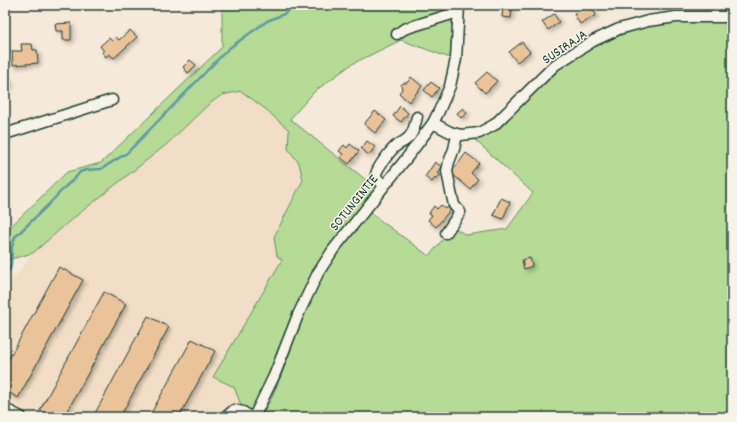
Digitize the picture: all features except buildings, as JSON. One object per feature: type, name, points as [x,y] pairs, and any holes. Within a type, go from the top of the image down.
[{"type":"street","points":[[397,34],[404,29],[458,9]]},
{"type":"street","name":"SOTUNGINTIE","points":[[254,417],[274,376],[298,315],[318,273],[332,250],[433,123],[450,86],[456,59],[458,9]]},
{"type":"street","name":"SUSIRAJA","points":[[433,123],[457,134],[464,135],[479,133],[494,125],[555,65],[593,42],[619,29],[648,21],[676,17],[732,18]]},
{"type":"street","points":[[5,134],[112,100]]},
{"type":"street","points":[[384,185],[376,176],[376,172],[396,146],[410,137],[417,117]]},
{"type":"street","points":[[446,233],[460,212],[454,205],[447,171],[457,134]]},
{"type":"street","points":[[5,409],[21,417]]},
{"type":"street","points":[[226,417],[234,410],[251,417]]},
{"type":"shaded area","points":[[241,91],[264,108],[289,130],[288,149],[299,163],[303,180],[274,237],[282,260],[213,377],[234,387],[241,405],[251,412],[248,417],[5,417],[5,290],[33,253],[71,220],[166,145],[209,104],[222,95]]},
{"type":"green space","points":[[222,5],[454,5],[450,58],[401,40],[352,64],[315,91],[290,119],[376,188],[332,243],[314,271],[294,312],[259,399],[251,412],[241,405],[234,387],[213,377],[282,260],[277,256],[274,237],[303,180],[299,163],[288,149],[289,130],[264,108],[241,91],[222,95],[209,104],[166,145],[71,220],[33,253],[7,260],[5,262],[5,232],[67,172],[101,163],[222,47]]},
{"type":"green space","points":[[676,20],[732,22],[732,417],[261,417],[277,386],[301,322],[320,279],[339,250],[369,212],[429,256],[453,227],[466,235],[507,229],[533,193],[475,140],[495,128],[559,68],[592,46],[621,32]]},
{"type":"waterway","points":[[5,275],[10,269],[12,247],[15,237],[80,172],[101,169],[127,153],[228,49],[267,21],[284,14],[296,5]]}]
